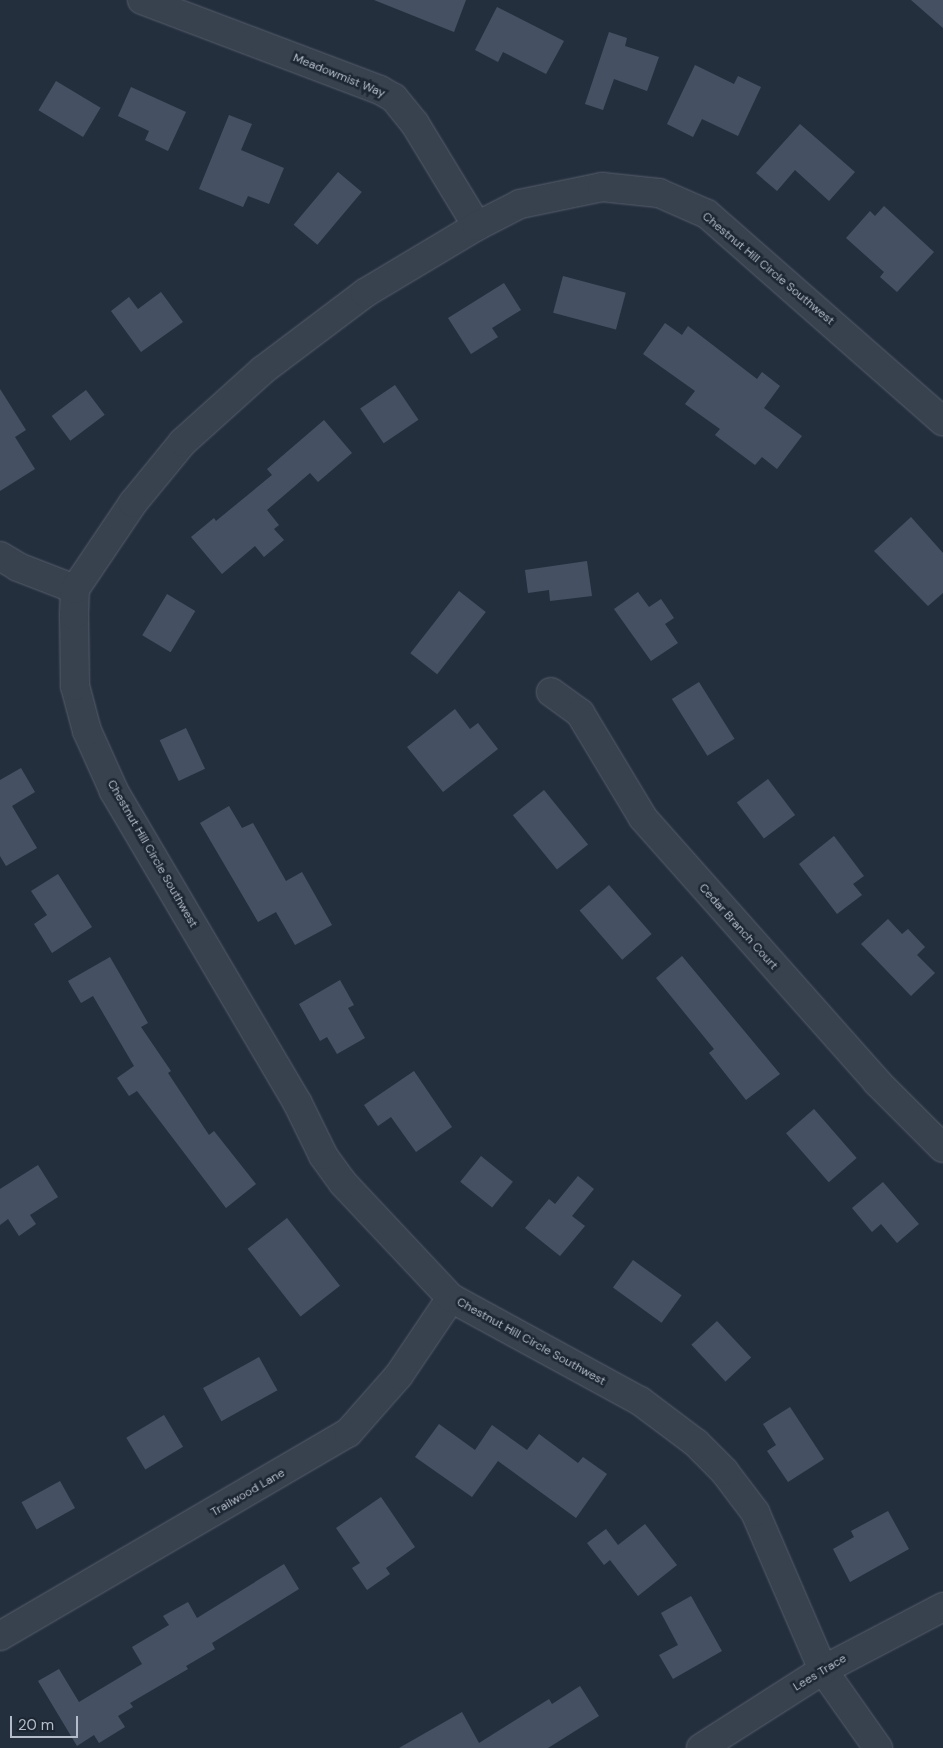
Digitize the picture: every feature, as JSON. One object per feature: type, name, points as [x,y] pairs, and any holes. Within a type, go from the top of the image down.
[{"type":"street","name":"Meadowmist Way","points":[[142,0],[394,98],[416,124],[477,226]]},
{"type":"street","name":"Chestnut Hill Circle Southwest","points":[[878,1748],[823,1670],[756,1512],[713,1460],[696,1443],[640,1401],[451,1298],[343,1183],[323,1155],[292,1094],[114,791],[87,731],[75,686],[76,589],[134,503],[183,442],[263,370],[365,292],[477,226],[520,204],[602,187],[659,193],[707,214],[943,421]]},
{"type":"street","points":[[0,556],[18,567],[76,589]]},
{"type":"street","name":"Cedar Branch Court","points":[[551,692],[580,713],[643,818],[655,833],[871,1075],[943,1148]]},
{"type":"street","name":"Trailwood Lane","points":[[0,1636],[348,1433],[399,1376],[451,1298]]},
{"type":"street","name":"Lees Trace","points":[[701,1748],[823,1670],[943,1607]]},
{"type":"building","points":[[374,0],[466,0],[454,32]]},
{"type":"building","points":[[911,0],[943,0],[943,28]]},
{"type":"building","points":[[497,7],[564,41],[546,74],[503,52],[498,62],[475,50]]},
{"type":"building","points":[[609,32],[627,38],[625,46],[659,57],[647,91],[614,79],[603,110],[585,104]]},
{"type":"building","points":[[695,65],[734,84],[738,76],[761,87],[738,136],[702,119],[693,137],[667,124]]},
{"type":"building","points":[[56,81],[101,108],[83,137],[38,110]]},
{"type":"building","points":[[131,87],[186,112],[168,151],[145,140],[149,131],[118,116]]},
{"type":"building","points":[[229,115],[252,124],[241,150],[284,168],[269,204],[248,196],[243,207],[199,189]]},
{"type":"building","points":[[800,124],[855,172],[829,201],[795,170],[777,191],[756,173]]},
{"type":"building","points":[[338,172],[362,192],[317,245],[294,225]]},
{"type":"building","points":[[884,206],[934,252],[897,292],[880,277],[884,272],[846,238],[870,211],[875,216]]},
{"type":"building","points":[[563,276],[626,293],[616,330],[553,313]]},
{"type":"building","points":[[504,283],[521,310],[492,328],[498,337],[471,354],[448,318]]},
{"type":"building","points":[[161,292],[183,322],[141,352],[111,311],[129,297],[138,309]]},
{"type":"building","points":[[665,323],[682,335],[688,326],[757,379],[762,372],[780,386],[764,408],[802,436],[777,469],[762,457],[755,465],[715,435],[720,429],[685,404],[695,391],[643,354]]},
{"type":"building","points":[[395,385],[418,420],[384,443],[360,408]]},
{"type":"building","points":[[0,389],[26,430],[15,437],[35,469],[0,491]]},
{"type":"building","points":[[86,390],[105,415],[70,441],[52,416]]},
{"type":"building","points":[[324,420],[352,453],[318,482],[310,473],[267,510],[279,525],[274,529],[284,540],[264,557],[255,546],[222,574],[191,537],[214,518],[216,521],[272,475],[267,469]]},
{"type":"building","points":[[911,517],[943,553],[943,593],[928,606],[874,551]]},
{"type":"building","points":[[587,561],[592,596],[550,601],[549,590],[528,593],[525,570]]},
{"type":"building","points":[[459,591],[486,612],[437,674],[410,653]]},
{"type":"building","points":[[638,592],[649,607],[661,599],[674,618],[665,624],[678,643],[651,661],[614,609]]},
{"type":"building","points":[[167,594],[195,611],[171,652],[142,635]]},
{"type":"building","points":[[699,682],[735,739],[707,756],[672,699]]},
{"type":"building","points":[[455,709],[470,729],[478,723],[498,749],[443,792],[407,747]]},
{"type":"building","points":[[186,728],[205,769],[179,781],[160,740]]},
{"type":"building","points":[[21,768],[35,792],[12,806],[37,848],[6,866],[0,856],[0,780]]},
{"type":"building","points":[[768,779],[795,815],[764,838],[737,802]]},
{"type":"building","points":[[544,790],[588,844],[557,870],[513,815]]},
{"type":"building","points":[[229,806],[242,828],[253,823],[286,881],[302,872],[332,925],[295,945],[276,912],[258,922],[200,823]]},
{"type":"building","points":[[834,836],[864,876],[853,884],[862,895],[837,914],[799,864]]},
{"type":"building","points":[[58,874],[92,927],[52,953],[34,924],[47,915],[31,891]]},
{"type":"building","points":[[609,885],[652,934],[622,960],[580,911]]},
{"type":"building","points":[[888,919],[902,934],[908,929],[925,947],[917,955],[935,973],[911,996],[861,944]]},
{"type":"building","points":[[682,956],[780,1074],[746,1100],[709,1053],[714,1049],[656,978]]},
{"type":"building","points":[[110,957],[148,1023],[141,1027],[171,1071],[168,1073],[209,1135],[214,1131],[256,1184],[226,1208],[137,1091],[129,1096],[117,1078],[134,1066],[93,996],[81,1003],[68,981]]},
{"type":"building","points":[[340,980],[354,1005],[348,1008],[365,1038],[337,1054],[327,1037],[320,1041],[299,1004]]},
{"type":"building","points":[[414,1071],[452,1127],[416,1152],[391,1117],[378,1126],[364,1105]]},
{"type":"building","points":[[814,1109],[857,1158],[829,1182],[786,1133]]},
{"type":"building","points":[[481,1156],[513,1182],[492,1207],[460,1182]]},
{"type":"building","points":[[38,1165],[58,1197],[30,1215],[36,1224],[19,1236],[8,1219],[0,1225],[0,1189]]},
{"type":"building","points":[[578,1176],[594,1189],[572,1216],[585,1226],[560,1256],[525,1228],[549,1199],[555,1204]]},
{"type":"building","points":[[883,1182],[919,1224],[897,1243],[881,1224],[872,1232],[852,1208]]},
{"type":"building","points":[[287,1218],[340,1286],[301,1317],[248,1249]]},
{"type":"building","points":[[633,1260],[682,1295],[662,1323],[613,1288]]},
{"type":"building","points":[[717,1321],[751,1358],[726,1381],[691,1345]]},
{"type":"building","points":[[259,1357],[277,1390],[221,1421],[203,1388]]},
{"type":"building","points":[[790,1407],[824,1459],[788,1482],[767,1451],[776,1445],[763,1424]]},
{"type":"building","points":[[164,1415],[183,1447],[145,1469],[126,1438]]},
{"type":"building","points":[[439,1424],[475,1450],[492,1425],[527,1450],[539,1434],[578,1463],[583,1457],[607,1474],[576,1518],[498,1461],[472,1497],[415,1457]]},
{"type":"building","points":[[60,1481],[75,1508],[37,1529],[22,1502]]},
{"type":"building","points":[[381,1497],[415,1547],[386,1568],[390,1574],[367,1590],[352,1568],[360,1563],[336,1528]]},
{"type":"building","points":[[888,1511],[909,1549],[850,1582],[833,1549],[854,1537],[851,1531]]},
{"type":"building","points":[[645,1524],[677,1565],[638,1596],[610,1560],[604,1565],[587,1543],[606,1529],[618,1545]]},
{"type":"building","points":[[284,1564],[299,1589],[212,1643],[215,1649],[186,1666],[188,1669],[130,1703],[133,1707],[118,1716],[125,1727],[99,1743],[94,1735],[77,1746],[38,1681],[59,1669],[79,1702],[142,1664],[132,1647],[169,1625],[163,1616],[188,1602],[197,1618]]},
{"type":"building","points":[[691,1596],[722,1651],[673,1679],[659,1655],[678,1645],[661,1613]]},
{"type":"building","points":[[580,1686],[599,1716],[548,1748],[399,1748],[462,1712],[479,1743],[549,1699],[552,1704]]}]
